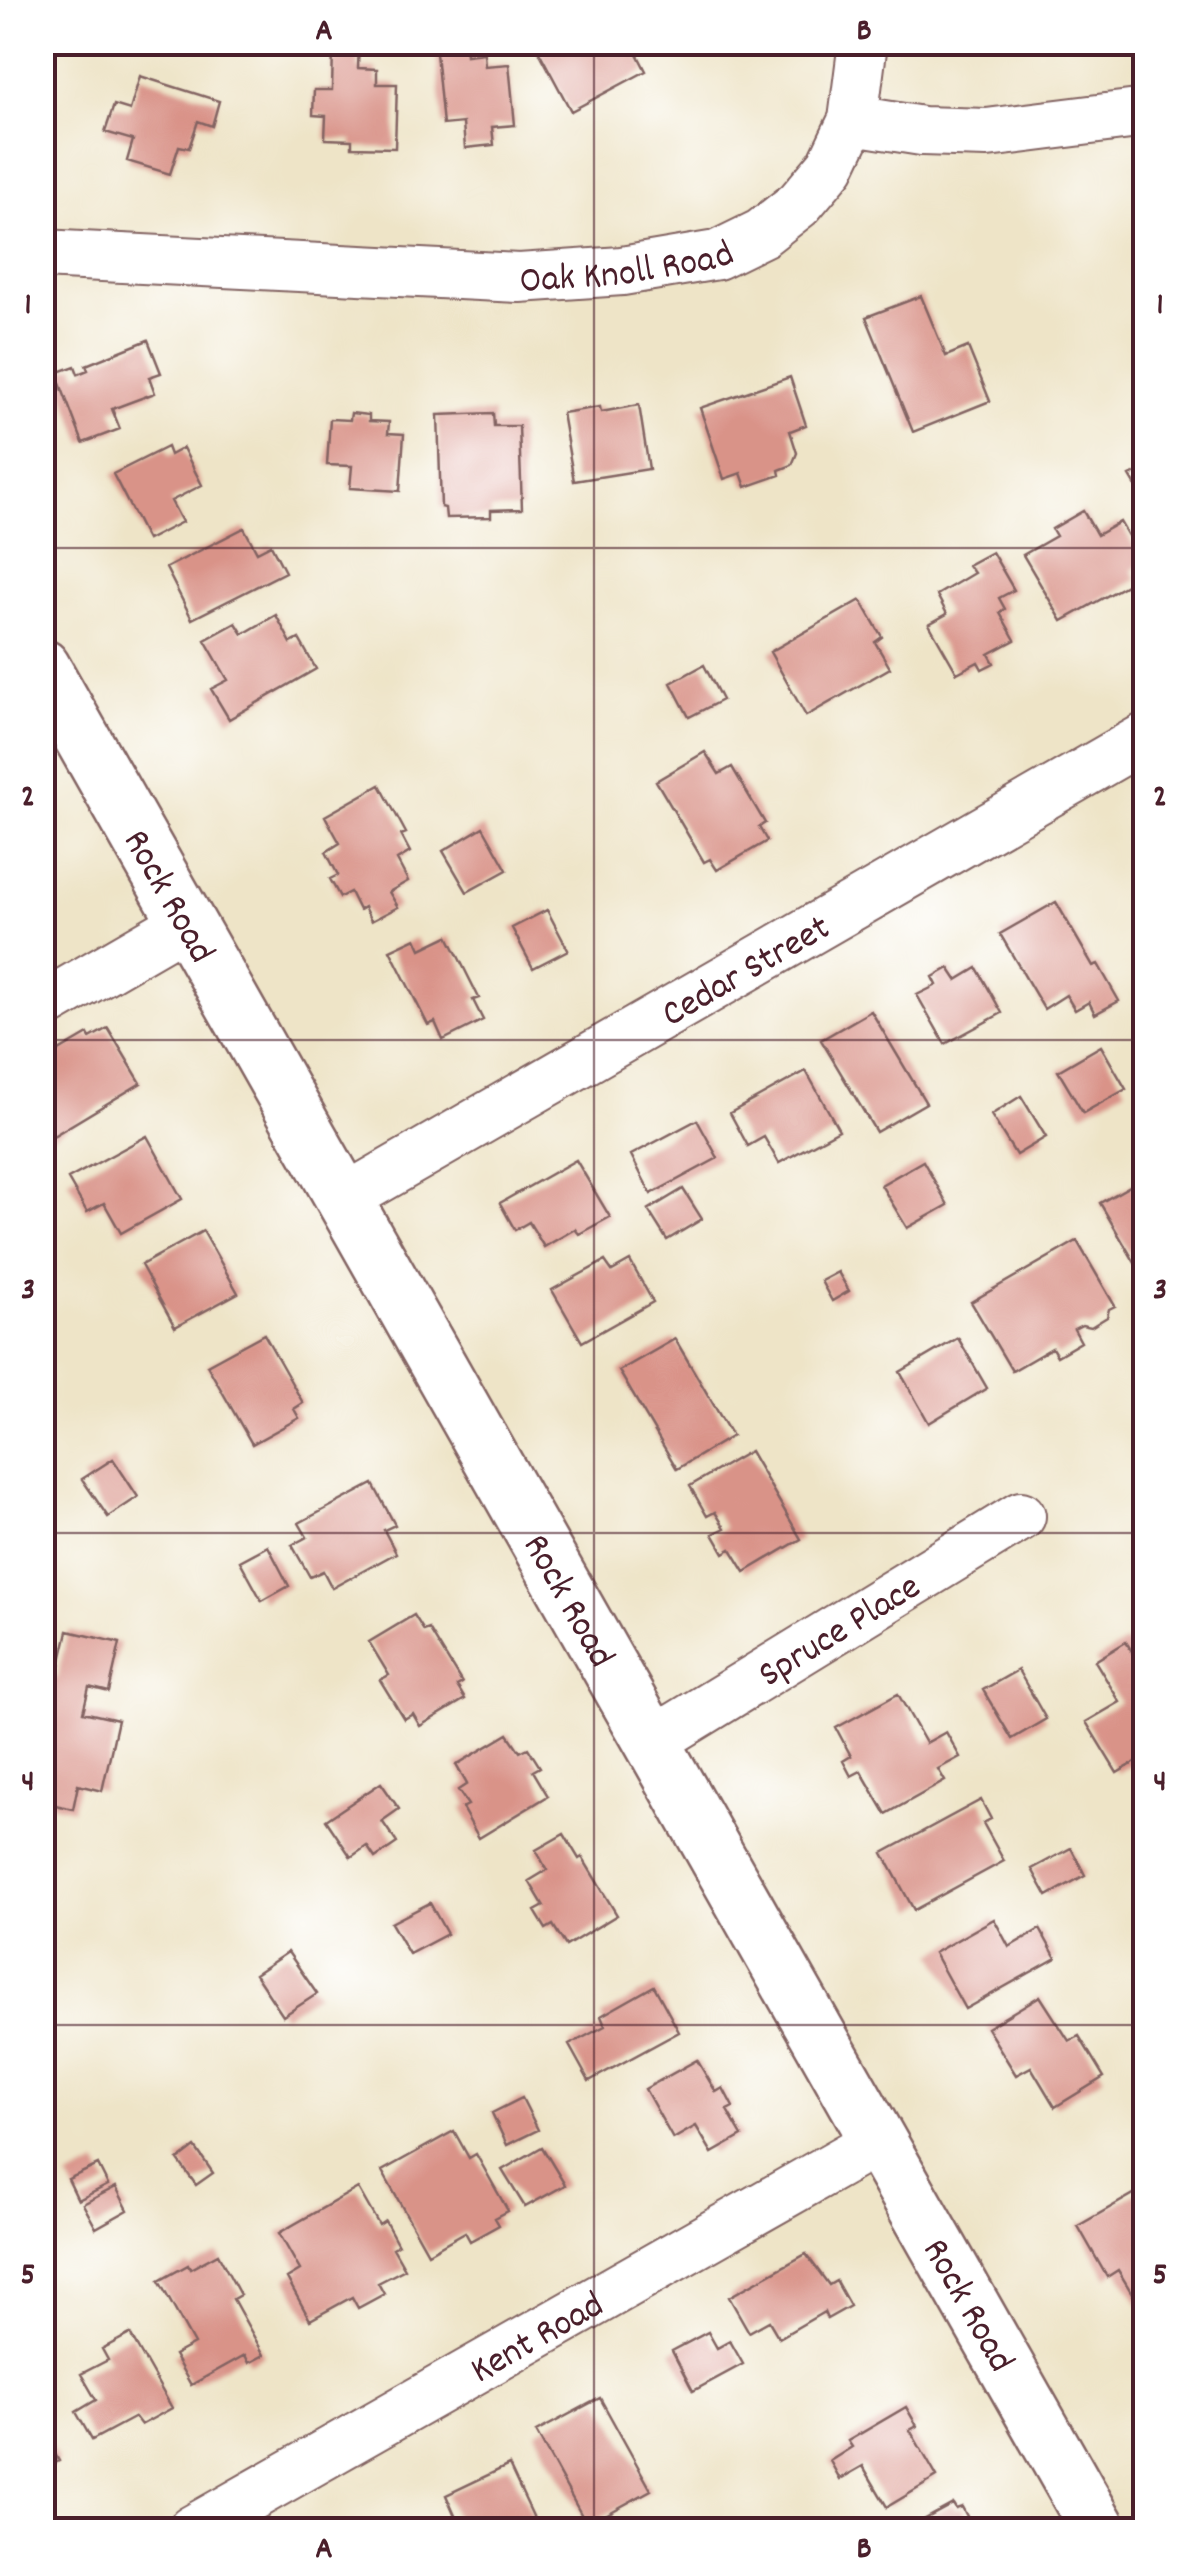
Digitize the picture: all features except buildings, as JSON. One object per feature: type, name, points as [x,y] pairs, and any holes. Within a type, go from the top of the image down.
[{"type":"street","points":[[863,42],[854,120],[922,132],[987,133],[1146,113]]},
{"type":"street","name":"Oak Knoll Road","points":[[42,254],[450,277],[519,278],[622,272],[717,255],[762,233],[799,204],[830,166],[854,120]]},
{"type":"street","name":"Rock Road","points":[[42,667],[1099,2530]]},
{"type":"street","name":"Cedar Street","points":[[344,1199],[1146,736]]},
{"type":"street","points":[[42,1006],[187,922]]},
{"type":"street","name":"Spruce Place","points":[[652,1742],[1022,1516]]},
{"type":"street","name":"Kent Road","points":[[192,2530],[878,2141]]}]
